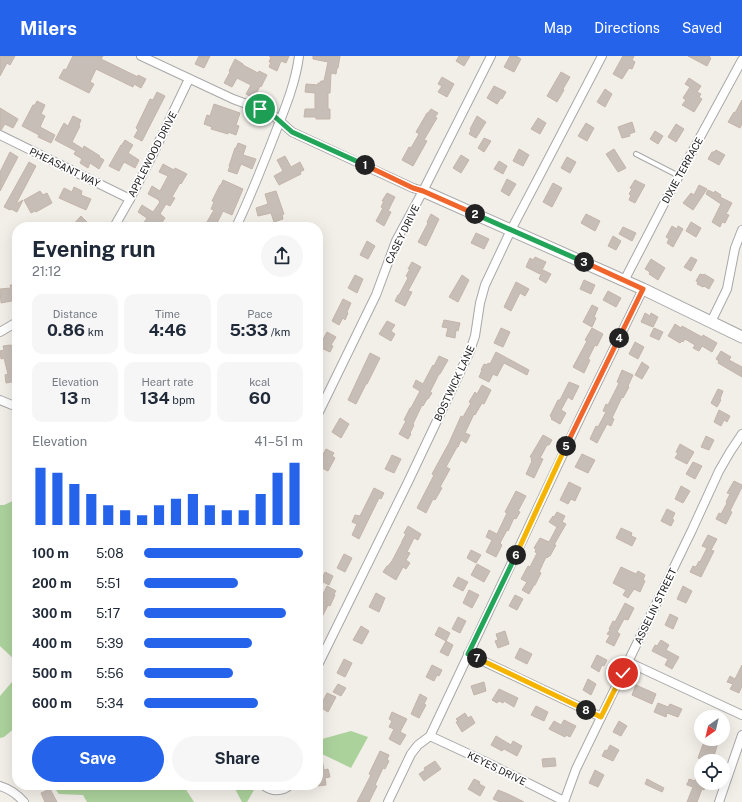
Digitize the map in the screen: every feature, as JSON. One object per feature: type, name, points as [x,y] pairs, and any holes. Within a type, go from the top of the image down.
[{"type":"street","points":[[141,56],[233,99],[274,116],[292,132],[413,188],[423,191],[643,289],[742,337]]},
{"type":"street","points":[[238,222],[280,121],[294,82],[299,56]]},
{"type":"street","name":"CASEY DRIVE","points":[[323,404],[376,295],[396,241],[492,56]]},
{"type":"street","name":"BOSTWICK LANE","points":[[323,655],[405,489],[470,351],[475,336],[480,303],[485,285],[511,230],[602,56]]},
{"type":"street","name":"DIXIE TERRACE","points":[[624,281],[742,60]]},
{"type":"street","name":"APPLEWOOD DRIVE","points":[[117,222],[130,199],[189,79]]},
{"type":"street","name":"PHEASANT WAY","points":[[0,135],[130,199]]},
{"type":"street","points":[[711,322],[727,289],[735,248],[742,230]]},
{"type":"street","points":[[388,802],[411,754],[418,745],[430,736],[580,416],[643,289]]},
{"type":"street","points":[[0,332],[12,325]]},
{"type":"street","points":[[0,400],[12,405]]},
{"type":"street","name":"ASSELIN STREET","points":[[564,801],[576,769],[719,471],[742,434]]},
{"type":"street","points":[[468,654],[601,717]]},
{"type":"street","points":[[628,662],[742,715]]},
{"type":"street","points":[[719,802],[742,735]]},
{"type":"street","name":"KEYES DRIVE","points":[[430,736],[564,801]]},
{"type":"street","points":[[0,786],[10,790],[24,802]]},
{"type":"street","points":[[270,790],[283,790]]},
{"type":"lane","points":[[636,154],[679,176]]},
{"type":"green space","points":[[12,501],[12,657],[0,646],[0,505]]},
{"type":"green space","points":[[12,682],[12,730],[4,737],[0,738],[0,696]]},
{"type":"green space","points":[[351,731],[368,737],[351,768],[323,754],[323,739]]},
{"type":"green space","points":[[56,790],[186,790],[194,802],[87,802],[83,795],[59,794]]},
{"type":"green space","points":[[236,790],[254,790],[247,802],[242,802]]},
{"type":"building","points":[[0,56],[15,56],[10,65],[7,63],[0,76]]},
{"type":"building","points":[[73,56],[103,56],[101,59],[138,77],[138,75],[146,79],[141,88],[134,84],[133,87],[96,69],[90,82],[94,84],[89,93],[59,78],[64,69],[66,70]]},
{"type":"building","points":[[199,56],[210,56],[204,68],[195,64]]},
{"type":"building","points":[[269,56],[289,56],[286,63],[281,61],[277,71],[269,67],[271,57]]},
{"type":"building","points":[[313,56],[340,56],[336,74],[331,73],[330,93],[328,93],[328,109],[330,109],[330,119],[304,117],[305,109],[315,109],[315,93],[305,92],[306,84],[318,85],[321,81],[324,81],[328,62],[313,59]]},
{"type":"building","points":[[459,56],[470,56],[464,66],[456,61]]},
{"type":"building","points":[[510,56],[516,56],[521,59],[514,72],[504,67]]},
{"type":"building","points":[[623,56],[634,56],[632,60],[635,62],[632,69],[629,68],[622,79],[613,74]]},
{"type":"building","points":[[688,56],[710,56],[709,58],[711,58],[707,66]]},
{"type":"building","points":[[235,59],[258,73],[259,71],[267,75],[254,98],[246,94],[251,85],[237,78],[232,87],[224,83]]},
{"type":"building","points":[[561,72],[570,77],[557,102],[547,96]]},
{"type":"building","points":[[442,77],[454,84],[447,97],[438,92],[442,86],[438,84]]},
{"type":"building","points":[[689,78],[701,86],[697,92],[701,94],[699,97],[702,99],[694,112],[682,105],[686,100],[683,98],[690,87],[685,84]]},
{"type":"building","points":[[494,86],[506,92],[497,104],[487,98]]},
{"type":"building","points":[[605,89],[612,94],[605,107],[597,102]]},
{"type":"building","points":[[157,92],[165,96],[142,141],[134,137],[138,130],[136,128],[150,99],[153,100]]},
{"type":"building","points":[[742,100],[742,124],[740,128],[728,122]]},
{"type":"building","points":[[37,101],[45,105],[41,114],[45,116],[40,127],[55,135],[51,143],[38,137],[39,135],[22,126],[33,105],[35,105]]},
{"type":"building","points":[[214,104],[240,113],[236,125],[239,126],[236,135],[211,129],[212,127],[204,124],[207,115],[210,116]]},
{"type":"building","points":[[0,108],[18,119],[13,128],[5,124],[0,130]]},
{"type":"building","points":[[431,109],[438,113],[435,117],[437,118],[424,140],[427,141],[413,166],[402,160],[409,147],[411,148],[419,134],[416,132]]},
{"type":"building","points":[[73,116],[81,120],[80,126],[72,142],[83,149],[84,146],[104,160],[99,169],[90,163],[88,168],[80,163],[82,159],[74,154],[76,151],[55,140],[64,123],[68,126]]},
{"type":"building","points":[[477,116],[486,122],[476,138],[469,134]]},
{"type":"building","points":[[538,118],[546,123],[540,134],[531,129]]},
{"type":"building","points":[[632,122],[635,132],[629,134],[630,136],[622,138],[618,127]]},
{"type":"building","points":[[586,123],[594,128],[587,141],[578,136]]},
{"type":"building","points":[[676,124],[684,129],[676,142],[668,137]]},
{"type":"building","points":[[655,131],[663,136],[658,144],[650,139]]},
{"type":"building","points":[[484,138],[491,141],[484,152],[478,148]]},
{"type":"building","points":[[125,140],[133,145],[128,153],[139,160],[135,168],[124,162],[119,171],[109,166]]},
{"type":"building","points":[[238,143],[246,146],[243,155],[256,159],[252,169],[241,164],[237,174],[228,171]]},
{"type":"building","points":[[519,149],[529,155],[523,166],[513,161]]},
{"type":"building","points":[[614,149],[626,168],[618,172],[606,154]]},
{"type":"building","points":[[716,150],[725,155],[719,165],[708,159],[712,152]]},
{"type":"building","points":[[10,152],[18,157],[0,191],[0,172]]},
{"type":"building","points":[[461,155],[469,160],[461,173],[453,168]]},
{"type":"building","points":[[285,156],[291,167],[300,162],[304,170],[300,172],[301,174],[279,185],[274,176],[283,171],[277,160]]},
{"type":"building","points":[[567,157],[576,162],[570,173],[561,168]]},
{"type":"building","points":[[499,161],[507,166],[503,174],[494,169]]},
{"type":"building","points":[[29,162],[36,166],[16,204],[23,200],[17,212],[11,209],[10,210],[4,207]]},
{"type":"building","points":[[163,164],[174,170],[175,168],[187,174],[172,197],[175,198],[170,206],[166,204],[160,214],[165,218],[162,222],[144,222],[147,218],[138,212],[142,205],[153,212],[160,202],[148,194],[152,186],[160,191],[168,176],[159,172]]},
{"type":"building","points":[[507,179],[516,184],[509,196],[501,191]]},
{"type":"building","points":[[223,180],[243,189],[232,215],[223,211],[218,222],[207,222],[214,210],[211,209],[214,202],[212,201]]},
{"type":"building","points":[[635,180],[645,185],[635,203],[629,200],[631,195],[629,194],[632,189],[630,188]]},
{"type":"building","points":[[553,183],[562,188],[552,207],[543,202]]},
{"type":"building","points":[[699,185],[707,189],[693,210],[683,203],[691,193],[694,195]]},
{"type":"building","points":[[74,187],[82,191],[81,195],[91,199],[86,210],[59,198],[64,188],[72,192]]},
{"type":"building","points":[[708,190],[714,193],[715,191],[721,195],[720,197],[732,203],[726,214],[729,215],[725,223],[722,222],[720,227],[712,222],[721,204],[706,194]]},
{"type":"building","points":[[40,191],[43,195],[47,193],[52,203],[36,212],[31,213],[24,200]]},
{"type":"building","points":[[276,191],[284,214],[282,215],[283,219],[274,222],[271,213],[258,216],[256,208],[268,204],[265,194]]},
{"type":"building","points":[[387,193],[395,197],[388,211],[391,212],[384,226],[376,221],[383,208],[381,207],[384,201],[382,201]]},
{"type":"building","points":[[431,214],[439,219],[426,246],[418,242]]},
{"type":"building","points":[[586,214],[600,221],[595,231],[581,223]]},
{"type":"building","points":[[81,216],[87,222],[76,222]]},
{"type":"building","points":[[691,222],[701,228],[696,237],[686,231]]},
{"type":"building","points":[[672,226],[677,229],[678,226],[683,229],[673,247],[667,243],[669,239],[666,237]]},
{"type":"building","points":[[623,227],[636,233],[632,241],[619,234]]},
{"type":"building","points":[[476,233],[489,239],[484,249],[471,243]]},
{"type":"building","points":[[613,236],[621,241],[616,250],[608,246]]},
{"type":"building","points":[[367,241],[375,246],[368,259],[360,255]]},
{"type":"building","points":[[535,257],[546,262],[540,274],[526,267],[530,258],[533,260]]},
{"type":"building","points":[[691,257],[697,260],[691,271],[684,267]]},
{"type":"building","points":[[651,259],[665,268],[658,280],[649,274],[650,272],[645,269]]},
{"type":"building","points":[[412,262],[421,267],[408,291],[412,292],[405,306],[395,301],[408,278],[406,276]]},
{"type":"building","points":[[543,270],[551,274],[546,283],[539,279]]},
{"type":"building","points":[[700,274],[704,274],[714,280],[709,289],[697,284],[698,282],[696,281]]},
{"type":"building","points":[[355,275],[363,279],[357,293],[348,288]]},
{"type":"building","points":[[462,275],[469,280],[458,302],[449,297]]},
{"type":"building","points":[[584,280],[595,285],[591,294],[580,289]]},
{"type":"building","points":[[516,282],[529,289],[525,296],[520,293],[511,311],[504,307]]},
{"type":"building","points":[[10,285],[12,285],[12,301],[1,303],[0,289],[11,288]]},
{"type":"building","points":[[608,291],[621,298],[616,307],[603,300]]},
{"type":"building","points":[[343,299],[351,303],[345,320],[343,318],[339,325],[332,321]]},
{"type":"building","points":[[592,305],[598,308],[592,327],[583,322]]},
{"type":"building","points":[[645,313],[650,316],[651,313],[658,317],[653,327],[641,322]]},
{"type":"building","points":[[444,320],[460,323],[458,331],[456,330],[455,338],[446,336],[448,328],[442,327]]},
{"type":"building","points":[[387,321],[395,325],[391,331],[395,334],[391,341],[379,334]]},
{"type":"building","points":[[675,324],[681,328],[682,326],[702,337],[703,335],[717,343],[712,352],[702,346],[699,351],[693,348],[695,345],[685,339],[680,343],[668,336]]},
{"type":"building","points":[[501,328],[510,332],[503,347],[494,343]]},
{"type":"building","points":[[592,328],[603,334],[597,346],[595,345],[588,359],[590,360],[584,373],[573,367]]},
{"type":"building","points":[[654,328],[663,332],[659,340],[650,336]]},
{"type":"building","points":[[327,332],[336,337],[331,345],[333,346],[330,352],[323,349],[323,340]]},
{"type":"building","points":[[635,342],[644,347],[638,359],[629,354]]},
{"type":"building","points":[[11,345],[12,347],[12,382],[6,383],[5,375],[8,374],[4,358],[1,359],[0,351],[4,350],[3,346]]},
{"type":"building","points":[[721,351],[731,357],[729,360],[742,367],[742,377],[718,363],[719,361],[716,359]]},
{"type":"building","points":[[496,352],[529,370],[527,375],[504,363],[497,376],[493,374],[489,382],[479,377],[484,364],[490,364]]},
{"type":"building","points":[[370,353],[380,358],[356,404],[348,400]]},
{"type":"building","points":[[439,356],[448,360],[430,392],[432,393],[423,406],[422,405],[408,439],[399,434],[406,421],[404,420],[420,391],[413,387],[416,380],[423,384]]},
{"type":"building","points":[[642,362],[649,367],[642,379],[635,375]]},
{"type":"building","points":[[622,370],[633,375],[628,386],[629,387],[623,398],[622,397],[612,418],[614,419],[611,426],[607,424],[597,443],[590,439],[596,426],[598,427],[606,412],[603,411],[606,404],[608,405],[619,383],[617,382]]},
{"type":"building","points":[[569,382],[579,386],[572,400],[568,397],[561,410],[566,413],[560,424],[551,419],[552,418],[550,416]]},
{"type":"building","points":[[482,385],[491,390],[484,404],[482,403],[475,415],[474,414],[465,433],[470,435],[466,443],[461,440],[457,447],[446,467],[450,469],[440,487],[442,488],[435,500],[433,499],[426,513],[417,508],[461,416],[463,417],[471,403],[469,402],[475,392],[477,394]]},
{"type":"building","points":[[718,389],[723,391],[721,400],[717,407],[711,403]]},
{"type":"building","points":[[719,410],[730,416],[727,422],[724,420],[721,426],[714,422]]},
{"type":"building","points":[[340,418],[349,424],[341,438],[332,432]]},
{"type":"building","points":[[543,435],[552,440],[549,445],[547,445],[540,458],[543,459],[534,478],[526,474],[532,461],[532,458],[530,457]]},
{"type":"building","points":[[706,436],[714,440],[709,450],[701,447]]},
{"type":"building","points":[[680,444],[694,452],[687,464],[675,458]]},
{"type":"building","points":[[326,449],[334,453],[332,456],[335,458],[328,471],[323,468],[323,454]]},
{"type":"building","points":[[582,454],[595,460],[588,473],[575,467]]},
{"type":"building","points":[[392,455],[401,459],[394,473],[385,469]]},
{"type":"building","points":[[693,462],[702,466],[695,479],[686,474]]},
{"type":"building","points":[[734,481],[742,485],[742,487],[730,511],[732,512],[726,524],[716,519],[719,513],[721,514],[727,503],[726,502],[730,494],[727,493]]},
{"type":"building","points":[[569,482],[581,488],[575,501],[571,499],[568,504],[560,500]]},
{"type":"building","points":[[681,486],[690,491],[683,503],[675,499]]},
{"type":"building","points":[[374,488],[384,493],[381,499],[379,498],[359,539],[352,535],[357,524],[352,522],[355,515],[360,516]]},
{"type":"building","points":[[516,491],[526,496],[518,511],[520,512],[516,519],[514,518],[500,543],[502,545],[496,557],[486,552],[492,540],[486,537],[489,530],[497,534],[507,513],[505,512]]},
{"type":"building","points":[[667,509],[675,513],[671,526],[661,521]]},
{"type":"building","points":[[557,512],[565,516],[562,522],[566,524],[554,545],[556,545],[550,556],[547,558],[546,557],[539,572],[541,573],[529,594],[522,590],[527,582],[521,579],[528,566],[530,567],[537,553],[535,552],[536,549],[534,548],[540,538],[549,542],[557,527],[549,522]]},
{"type":"building","points":[[408,526],[421,534],[418,540],[414,538],[407,552],[410,553],[406,560],[410,563],[406,569],[403,567],[396,580],[383,572],[392,561],[406,534],[404,533]]},
{"type":"building","points":[[621,528],[632,533],[631,536],[636,538],[632,546],[616,538]]},
{"type":"building","points":[[708,535],[717,539],[711,550],[714,551],[701,577],[690,572],[693,566],[696,567],[699,561],[700,562],[707,548],[702,546]]},
{"type":"building","points":[[471,550],[481,555],[476,563],[467,558]]},
{"type":"building","points":[[344,554],[352,558],[345,572],[337,568]]},
{"type":"building","points":[[477,564],[490,571],[484,582],[471,575]]},
{"type":"building","points":[[621,567],[636,574],[638,571],[645,575],[643,580],[645,581],[640,592],[634,589],[628,598],[623,595],[626,590],[613,583]]},
{"type":"building","points":[[325,572],[333,576],[329,585],[323,582]]},
{"type":"building","points":[[458,577],[468,582],[463,591],[453,586]]},
{"type":"building","points":[[327,586],[336,591],[330,606],[328,605],[323,615],[323,594]]},
{"type":"building","points":[[683,586],[692,591],[686,603],[677,599]]},
{"type":"building","points":[[469,590],[479,595],[472,608],[463,603]]},
{"type":"building","points":[[376,593],[385,598],[379,612],[369,607]]},
{"type":"building","points":[[515,595],[523,599],[517,610],[509,606]]},
{"type":"building","points":[[625,603],[634,608],[628,620],[624,619],[617,632],[620,634],[614,646],[606,642],[610,635],[607,634],[613,621],[615,622]]},
{"type":"building","points":[[670,614],[678,618],[673,629],[665,625]]},
{"type":"building","points":[[458,617],[466,621],[460,633],[452,629]]},
{"type":"building","points":[[361,626],[369,631],[362,644],[353,640]]},
{"type":"building","points":[[439,627],[450,633],[446,641],[435,635]]},
{"type":"building","points":[[505,631],[509,644],[498,648],[495,641],[498,640],[496,634]]},
{"type":"building","points":[[661,640],[669,645],[666,650],[679,657],[672,669],[665,665],[668,659],[652,651],[655,645],[657,646]]},
{"type":"building","points":[[446,641],[453,645],[448,656],[440,652]]},
{"type":"building","points":[[520,648],[532,654],[527,664],[515,658]]},
{"type":"building","points":[[597,655],[607,660],[604,666],[602,665],[599,672],[591,667]]},
{"type":"building","points":[[344,659],[352,663],[345,677],[337,673]]},
{"type":"building","points":[[432,665],[442,670],[434,681],[426,677]]},
{"type":"building","points":[[742,665],[742,686],[739,693],[730,689],[733,684],[727,682],[730,676],[735,679]]},
{"type":"building","points":[[588,679],[596,684],[591,695],[583,690]]},
{"type":"building","points":[[484,682],[486,691],[474,695],[471,686]]},
{"type":"building","points":[[338,684],[346,688],[341,696],[333,692]]},
{"type":"building","points":[[636,685],[656,694],[652,704],[632,695]]},
{"type":"building","points":[[499,689],[518,698],[514,707],[504,701],[503,703],[499,701],[497,703],[492,700]]},
{"type":"building","points":[[327,693],[336,697],[328,712],[323,709],[323,701]]},
{"type":"building","points":[[420,694],[427,698],[424,704],[426,705],[419,718],[411,714]]},
{"type":"building","points":[[658,703],[668,707],[670,704],[682,709],[678,717],[667,713],[666,717],[654,712]]},
{"type":"building","points":[[536,706],[548,712],[544,721],[531,715]]},
{"type":"building","points":[[392,712],[407,719],[400,732],[406,735],[400,745],[389,739],[394,729],[389,727],[392,721],[389,719]]},
{"type":"building","points":[[465,713],[468,718],[471,716],[475,723],[462,732],[456,722],[458,721],[456,719]]},
{"type":"building","points":[[564,720],[576,726],[570,737],[566,735],[565,737],[549,729],[554,721],[561,725]]},
{"type":"building","points":[[619,721],[627,726],[621,736],[613,732]]},
{"type":"building","points":[[496,736],[511,745],[513,741],[522,746],[517,756],[504,749],[502,751],[491,745]]},
{"type":"building","points":[[610,745],[619,750],[613,761],[602,756]]},
{"type":"building","points":[[702,746],[717,746],[715,754],[699,754]]},
{"type":"building","points":[[380,751],[389,755],[387,760],[389,761],[385,769],[383,768],[375,785],[377,786],[369,802],[357,802],[371,775],[369,774]]},
{"type":"building","points":[[555,758],[556,766],[543,767],[542,759]]},
{"type":"building","points":[[435,761],[441,769],[424,781],[419,774],[425,770],[424,768]]},
{"type":"building","points":[[323,765],[324,770],[328,769],[330,777],[325,778],[326,785],[323,785]]},
{"type":"building","points":[[595,770],[604,775],[598,787],[589,783]]},
{"type":"building","points":[[474,779],[485,787],[480,796],[468,789]]},
{"type":"building","points":[[647,779],[664,788],[662,792],[645,784]]},
{"type":"building","points":[[689,779],[694,781],[694,790],[702,790],[697,802],[687,802],[693,787],[687,785]]},
{"type":"building","points":[[51,790],[57,802],[45,802],[41,793]]},
{"type":"building","points":[[498,790],[524,802],[500,802],[493,799]]},
{"type":"route","points":[[260,109],[274,116],[292,132],[413,188],[423,191],[643,289],[580,416],[484,623],[468,654],[601,717],[623,673]]}]
